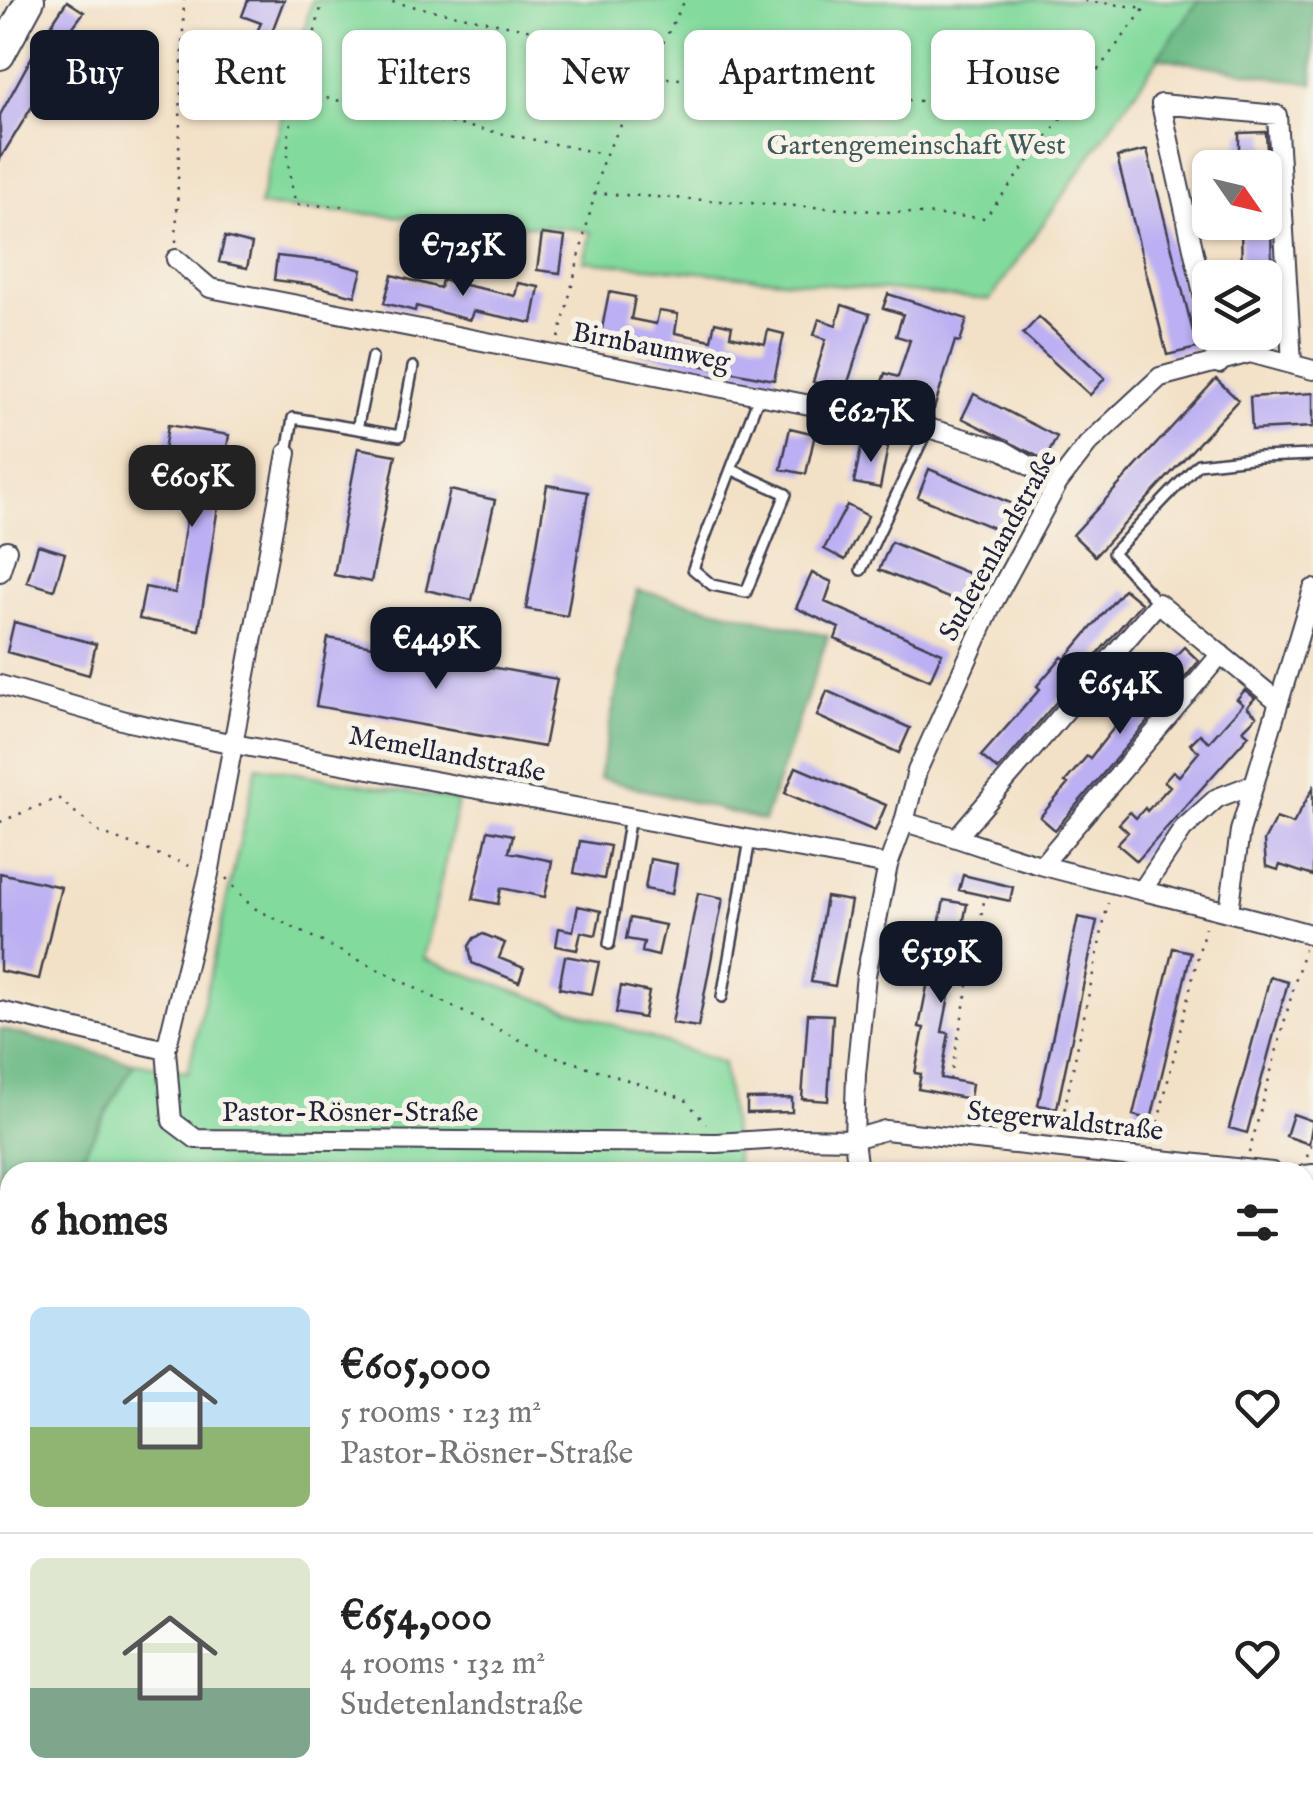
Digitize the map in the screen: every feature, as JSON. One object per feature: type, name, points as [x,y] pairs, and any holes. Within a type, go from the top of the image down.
[{"type":"main road","points":[[0,54],[30,0]]},
{"type":"street","points":[[1196,260],[1161,104],[1277,115],[1292,363]]},
{"type":"street","name":"Birnbaumweg","points":[[176,258],[210,288],[928,428],[1004,450],[1058,483]]},
{"type":"street","points":[[1215,350],[1218,364]]},
{"type":"street","name":"Sudetenlandstraße","points":[[857,1162],[854,1139],[866,975],[888,865],[917,771],[986,620],[1058,483],[1088,444],[1160,377],[1250,354],[1313,370]]},
{"type":"street","name":"Pastor-Rösner-Straße","points":[[287,453],[209,874],[166,1050],[172,1121],[196,1139],[717,1143],[854,1139]]},
{"type":"street","points":[[0,572],[7,550]]},
{"type":"street","points":[[1229,911],[1240,831],[1313,589]]},
{"type":"street","points":[[958,836],[1158,603],[1279,702]]},
{"type":"street","points":[[1042,866],[1221,654]]},
{"type":"street","name":"Memellandstraße","points":[[0,685],[129,722],[234,744],[888,865]]},
{"type":"street","points":[[1144,889],[1183,830],[1217,798],[1254,784]]},
{"type":"street","points":[[904,822],[958,836],[1042,866],[1310,934]]},
{"type":"street","points":[[0,1012],[166,1050]]},
{"type":"street","name":"Stegerwaldstraße","points":[[854,1139],[886,1130],[1184,1162]]},
{"type":"lane","points":[[357,429],[372,356]]},
{"type":"lane","points":[[287,453],[293,418],[400,436],[413,367]]},
{"type":"lane","points":[[733,470],[786,494],[746,592],[712,585],[692,569],[759,396]]},
{"type":"lane","points":[[861,570],[928,428]]},
{"type":"lane","points":[[1158,603],[1113,552],[1198,464],[1313,455]]},
{"type":"lane","points":[[609,944],[630,816]]},
{"type":"lane","points":[[722,997],[750,840]]},
{"type":"path","points":[[176,258],[184,0]]},
{"type":"path","points":[[315,30],[322,0]]},
{"type":"path","points":[[382,0],[532,30]]},
{"type":"path","points":[[664,42],[686,0]]},
{"type":"path","points":[[1077,0],[1145,8],[1095,74]]},
{"type":"path","points":[[664,78],[931,102]]},
{"type":"path","points":[[322,97],[606,154]]},
{"type":"path","points":[[291,120],[288,154],[297,205],[343,206]]},
{"type":"path","points":[[554,357],[594,193],[606,154],[623,120]]},
{"type":"path","points":[[594,193],[985,218],[1060,120]]},
{"type":"path","points":[[0,822],[58,798],[100,833],[225,877],[252,907],[548,1054],[685,1099],[717,1143]]},
{"type":"path","points":[[1056,1148],[1112,882]]},
{"type":"path","points":[[950,1080],[985,896]]},
{"type":"path","points":[[1150,1158],[1210,906]]},
{"type":"path","points":[[1246,1162],[1310,934]]},
{"type":"green space","name":"Gartengemeinschaft West","points":[[312,0],[1199,0],[990,300],[584,261],[591,232],[575,229],[259,206],[281,120],[322,120],[322,30],[304,30]]},
{"type":"green space","points":[[1199,0],[1313,0],[1313,84],[1158,57]]},
{"type":"green space","points":[[637,590],[828,636],[764,821],[599,778]]},
{"type":"green space","points":[[257,766],[458,801],[424,959],[723,1063],[737,1162],[79,1162],[134,1063],[188,1072]]},
{"type":"green space","points":[[0,1029],[134,1063],[79,1162],[0,1162]]},
{"type":"building","points":[[248,0],[284,0],[273,30],[258,30],[261,23],[242,16]]},
{"type":"building","points":[[67,1],[84,12],[70,30],[48,30]]},
{"type":"building","points":[[30,60],[30,110],[0,159],[0,115]]},
{"type":"building","points":[[1266,132],[1267,150],[1239,150],[1239,133]]},
{"type":"building","points":[[1147,150],[1192,328],[1192,349],[1167,355],[1117,157]]},
{"type":"building","points":[[542,234],[565,237],[560,273],[537,270]]},
{"type":"building","points":[[225,237],[252,244],[247,268],[219,262]]},
{"type":"building","points":[[1241,240],[1271,240],[1272,260],[1242,260]]},
{"type":"building","points":[[277,256],[332,262],[362,270],[355,296],[274,280]]},
{"type":"building","points":[[392,275],[440,288],[442,280],[515,296],[518,283],[539,287],[532,323],[473,311],[470,320],[416,306],[415,311],[384,303]]},
{"type":"building","points":[[609,292],[635,297],[631,319],[656,324],[659,311],[678,314],[675,333],[711,340],[715,322],[732,326],[730,336],[765,344],[768,330],[784,334],[774,380],[638,353],[639,346],[600,339]]},
{"type":"building","points":[[888,294],[967,319],[960,342],[955,341],[934,409],[887,395],[889,391],[880,388],[885,373],[898,377],[910,340],[896,336],[903,314],[883,308]]},
{"type":"building","points":[[842,305],[870,314],[845,392],[813,382],[826,339],[814,335],[819,319],[836,325]]},
{"type":"building","points":[[1039,317],[1105,378],[1090,395],[1023,334]]},
{"type":"building","points":[[1216,379],[1238,400],[1095,556],[1073,535]]},
{"type":"building","points":[[1313,393],[1313,427],[1252,430],[1250,397]]},
{"type":"building","points":[[974,394],[1057,437],[1045,460],[962,418]]},
{"type":"building","points":[[168,425],[229,435],[199,630],[139,619],[145,587],[175,593],[196,456],[164,451]]},
{"type":"building","points":[[790,428],[815,434],[806,474],[781,469]]},
{"type":"building","points":[[862,442],[888,447],[880,488],[854,483]]},
{"type":"building","points":[[358,448],[396,455],[371,582],[334,575]]},
{"type":"building","points":[[929,469],[1015,505],[1003,532],[918,497]]},
{"type":"building","points":[[547,485],[588,492],[567,616],[526,609]]},
{"type":"building","points":[[450,490],[495,500],[472,600],[426,590]]},
{"type":"building","points":[[847,505],[868,516],[845,560],[824,549]]},
{"type":"building","points":[[891,542],[980,578],[968,606],[879,570]]},
{"type":"building","points":[[38,545],[65,553],[54,590],[27,582]]},
{"type":"building","points":[[812,573],[832,582],[825,602],[942,653],[930,680],[835,639],[839,628],[796,608]]},
{"type":"building","points":[[1124,589],[1141,603],[998,770],[981,756]]},
{"type":"building","points":[[14,622],[96,644],[89,675],[7,652]]},
{"type":"building","points":[[328,638],[557,679],[544,747],[316,706]]},
{"type":"building","points":[[1184,647],[1199,661],[1055,830],[1040,817],[1087,756],[1090,758],[1151,681]]},
{"type":"building","points":[[1245,690],[1255,698],[1247,707],[1257,716],[1243,730],[1249,735],[1137,861],[1117,844],[1128,832],[1119,824],[1130,812],[1136,818],[1145,808],[1147,811],[1170,786],[1164,781],[1173,771],[1179,776],[1199,752],[1190,744],[1200,734],[1209,742],[1243,704],[1237,699]]},
{"type":"building","points":[[827,691],[910,728],[899,753],[817,716]]},
{"type":"building","points":[[796,767],[886,805],[875,831],[785,793]]},
{"type":"building","points":[[1313,788],[1313,876],[1280,865],[1278,870],[1266,866],[1264,841],[1276,818],[1293,824]]},
{"type":"building","points":[[488,830],[513,835],[509,852],[552,861],[545,897],[501,888],[498,904],[473,899]]},
{"type":"building","points":[[580,841],[610,846],[604,879],[574,873]]},
{"type":"building","points":[[650,859],[677,864],[672,894],[645,889]]},
{"type":"building","points":[[0,873],[61,887],[39,979],[0,971]]},
{"type":"building","points":[[963,875],[1013,887],[1010,901],[959,890]]},
{"type":"building","points":[[698,893],[723,898],[698,1027],[672,1023]]},
{"type":"building","points":[[826,897],[851,901],[835,986],[811,982]]},
{"type":"building","points":[[944,900],[967,904],[942,1032],[949,1033],[941,1078],[972,1084],[970,1099],[918,1089],[921,1074],[915,1073],[924,1028],[919,1027]]},
{"type":"building","points":[[578,906],[601,911],[596,935],[581,932],[577,950],[556,946],[559,928],[573,931]]},
{"type":"building","points":[[1078,917],[1097,921],[1057,1108],[1038,1105]]},
{"type":"building","points":[[630,918],[665,925],[658,956],[642,952],[644,942],[626,939]]},
{"type":"building","points":[[483,934],[505,943],[499,958],[524,968],[519,982],[472,963],[469,946]]},
{"type":"building","points":[[1173,948],[1191,952],[1151,1120],[1133,1115]]},
{"type":"building","points":[[565,956],[599,962],[592,994],[559,988]]},
{"type":"building","points":[[1270,977],[1288,982],[1247,1133],[1229,1128]]},
{"type":"building","points":[[621,986],[649,992],[644,1018],[616,1013]]},
{"type":"building","points":[[808,1014],[833,1015],[828,1101],[802,1099]]},
{"type":"building","points":[[792,1098],[792,1112],[747,1113],[747,1099]]},
{"type":"building","points":[[1293,1114],[1313,1121],[1309,1144],[1286,1136]]}]
